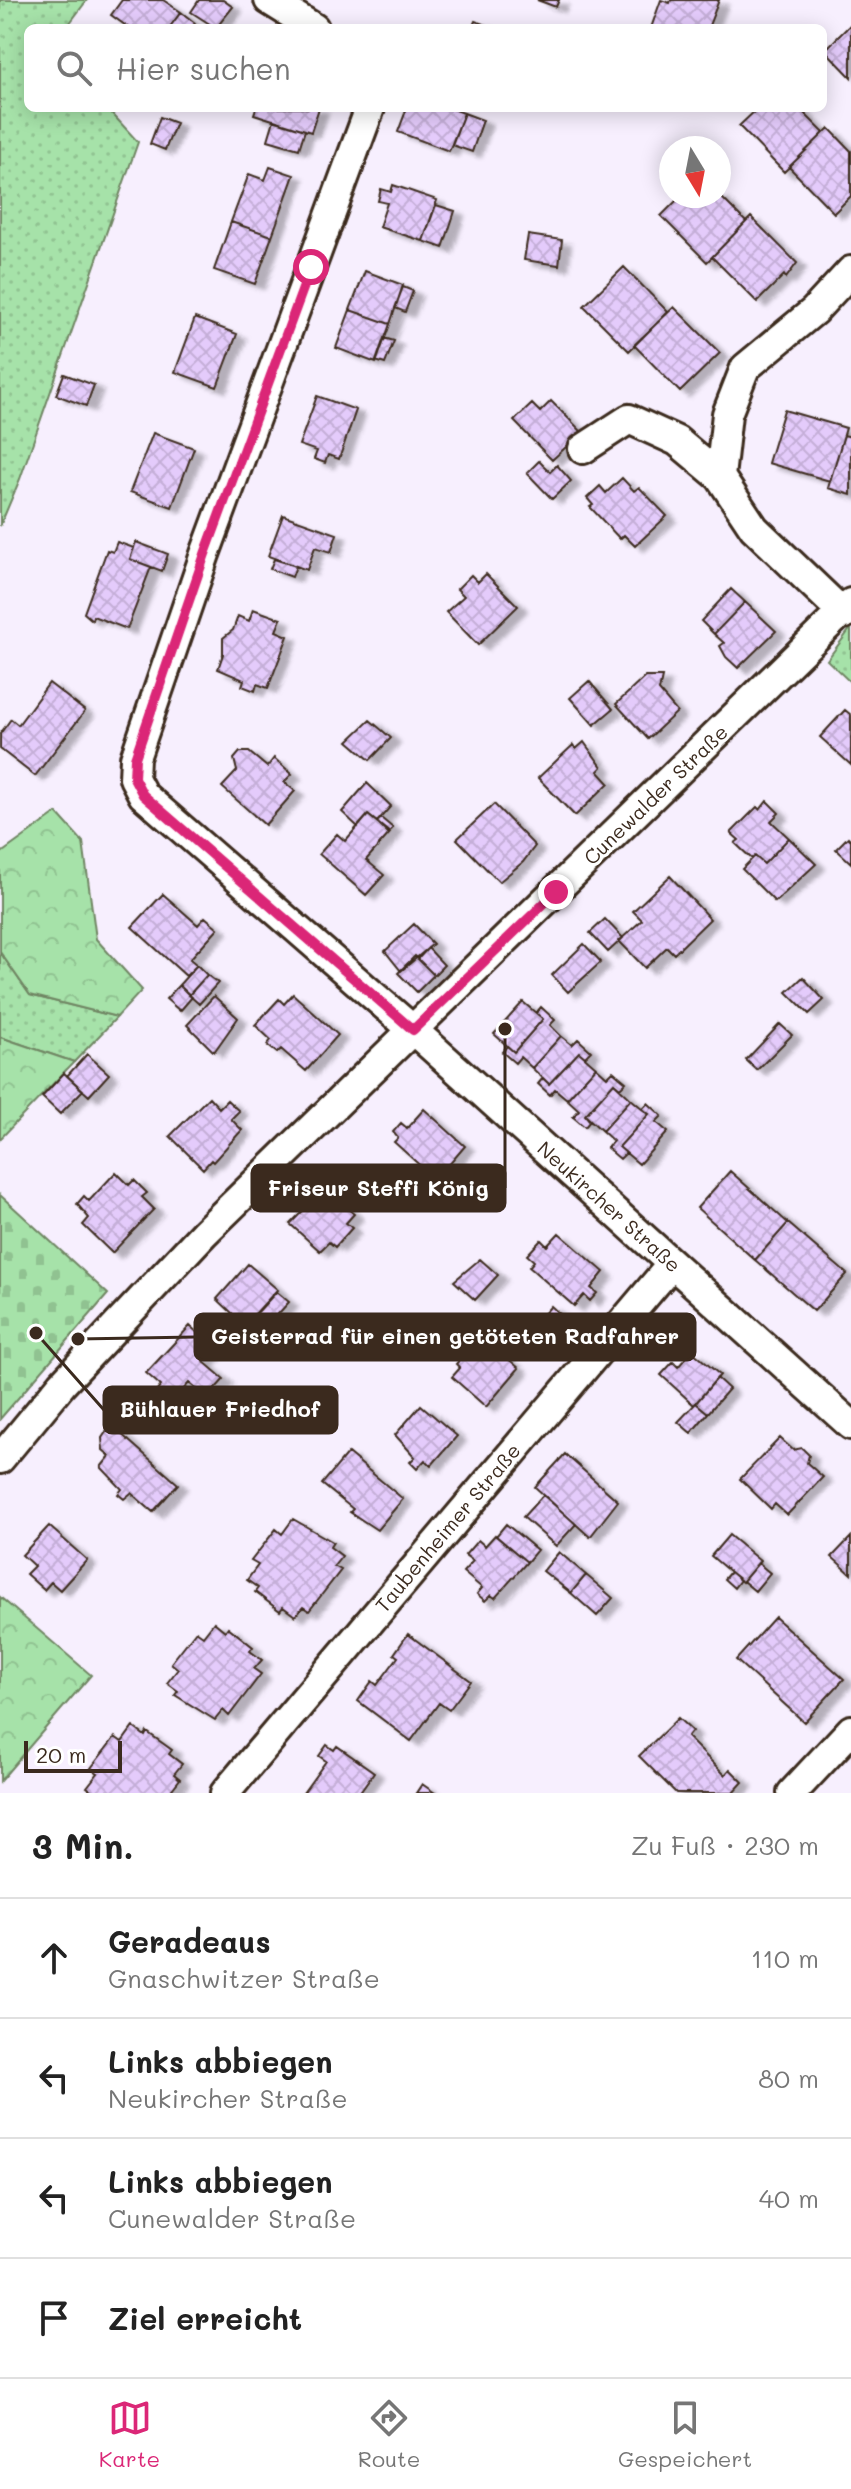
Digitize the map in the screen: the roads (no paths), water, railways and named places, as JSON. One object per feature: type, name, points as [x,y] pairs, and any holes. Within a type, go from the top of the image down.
[{"type":"street","points":[[269,0],[308,24]]},
{"type":"street","name":"Neukircher Straße","points":[[369,112],[205,554],[135,758],[134,778],[143,795],[413,1030],[851,1425]]},
{"type":"street","points":[[720,477],[727,414],[745,368],[814,311],[851,271]]},
{"type":"street","name":"Cunewalder Straße","points":[[0,1459],[62,1384],[204,1233],[847,608],[754,528],[720,477],[677,441],[629,419],[583,449]]},
{"type":"street","name":"Taubenheimer Straße","points":[[225,1793],[672,1264]]},
{"type":"street","points":[[792,1793],[851,1730]]},
{"type":"place","name":"Friseur Steffi König","points":[[505,1029]]},
{"type":"place","name":"Bühlauer Friedhof","points":[[36,1333]]},
{"type":"place","name":"Geisterrad für einen getöteten Radfahrer","points":[[78,1339]]}]
